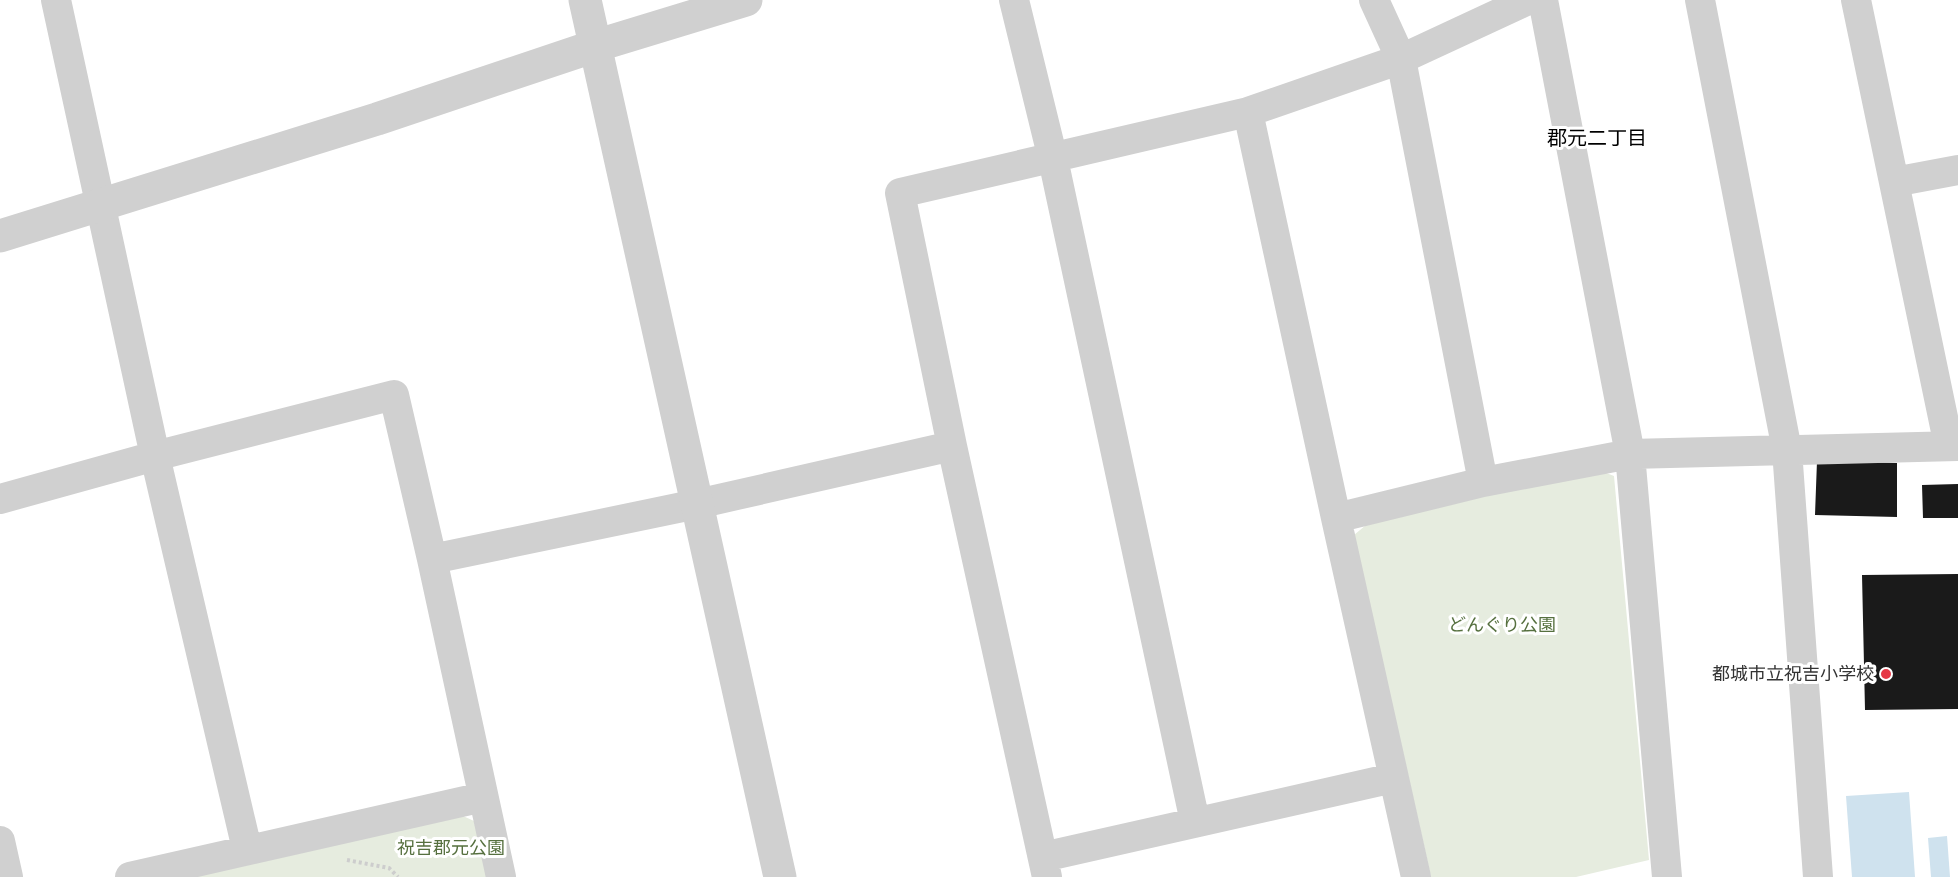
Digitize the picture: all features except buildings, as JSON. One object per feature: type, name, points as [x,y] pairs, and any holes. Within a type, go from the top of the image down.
[{"type":"street","points":[[56,0],[155,456],[247,849]]},
{"type":"street","points":[[585,0],[780,877]]},
{"type":"street","points":[[0,236],[377,119],[595,46],[746,0]]},
{"type":"street","points":[[1014,0],[1053,159],[1195,822]]},
{"type":"street","points":[[1374,0],[1401,59],[1483,482]]},
{"type":"street","points":[[1393,778],[1195,822],[1045,867],[952,446],[900,193],[1248,112],[1401,59],[1528,0]]},
{"type":"street","points":[[1543,0],[1630,454],[1667,877]]},
{"type":"street","points":[[1700,0],[1787,450],[1818,877]]},
{"type":"street","points":[[1336,518],[1483,482],[1630,454],[1954,446],[1894,182],[1856,0]]},
{"type":"street","points":[[1248,112],[1416,877]]},
{"type":"street","points":[[1894,182],[1958,170]]},
{"type":"street","points":[[0,499],[155,456],[394,395],[501,877]]},
{"type":"street","points":[[432,559],[698,504],[952,446]]},
{"type":"street","points":[[130,877],[483,797]]},
{"type":"street","points":[[0,842],[8,877]]},
{"type":"path","points":[[337,861],[349,860],[389,868],[398,877]]},
{"type":"green space","name":"どんぐり公園","points":[[1596,469],[1614,476],[1649,860],[1576,877],[1431,877],[1354,535],[1366,525]]},
{"type":"green space","name":"祝吉郡元公園","points":[[463,816],[474,821],[487,877],[194,877]]},
{"type":"water","points":[[1909,792],[1915,877],[1852,877],[1846,796]]},
{"type":"water","points":[[1947,836],[1950,877],[1931,877],[1928,838]]},
{"type":"place","name":"都城市立祝吉小学校","points":[[1886,674]]},
{"type":"district","name":"郡元二丁目","points":[[1597,138]]}]
